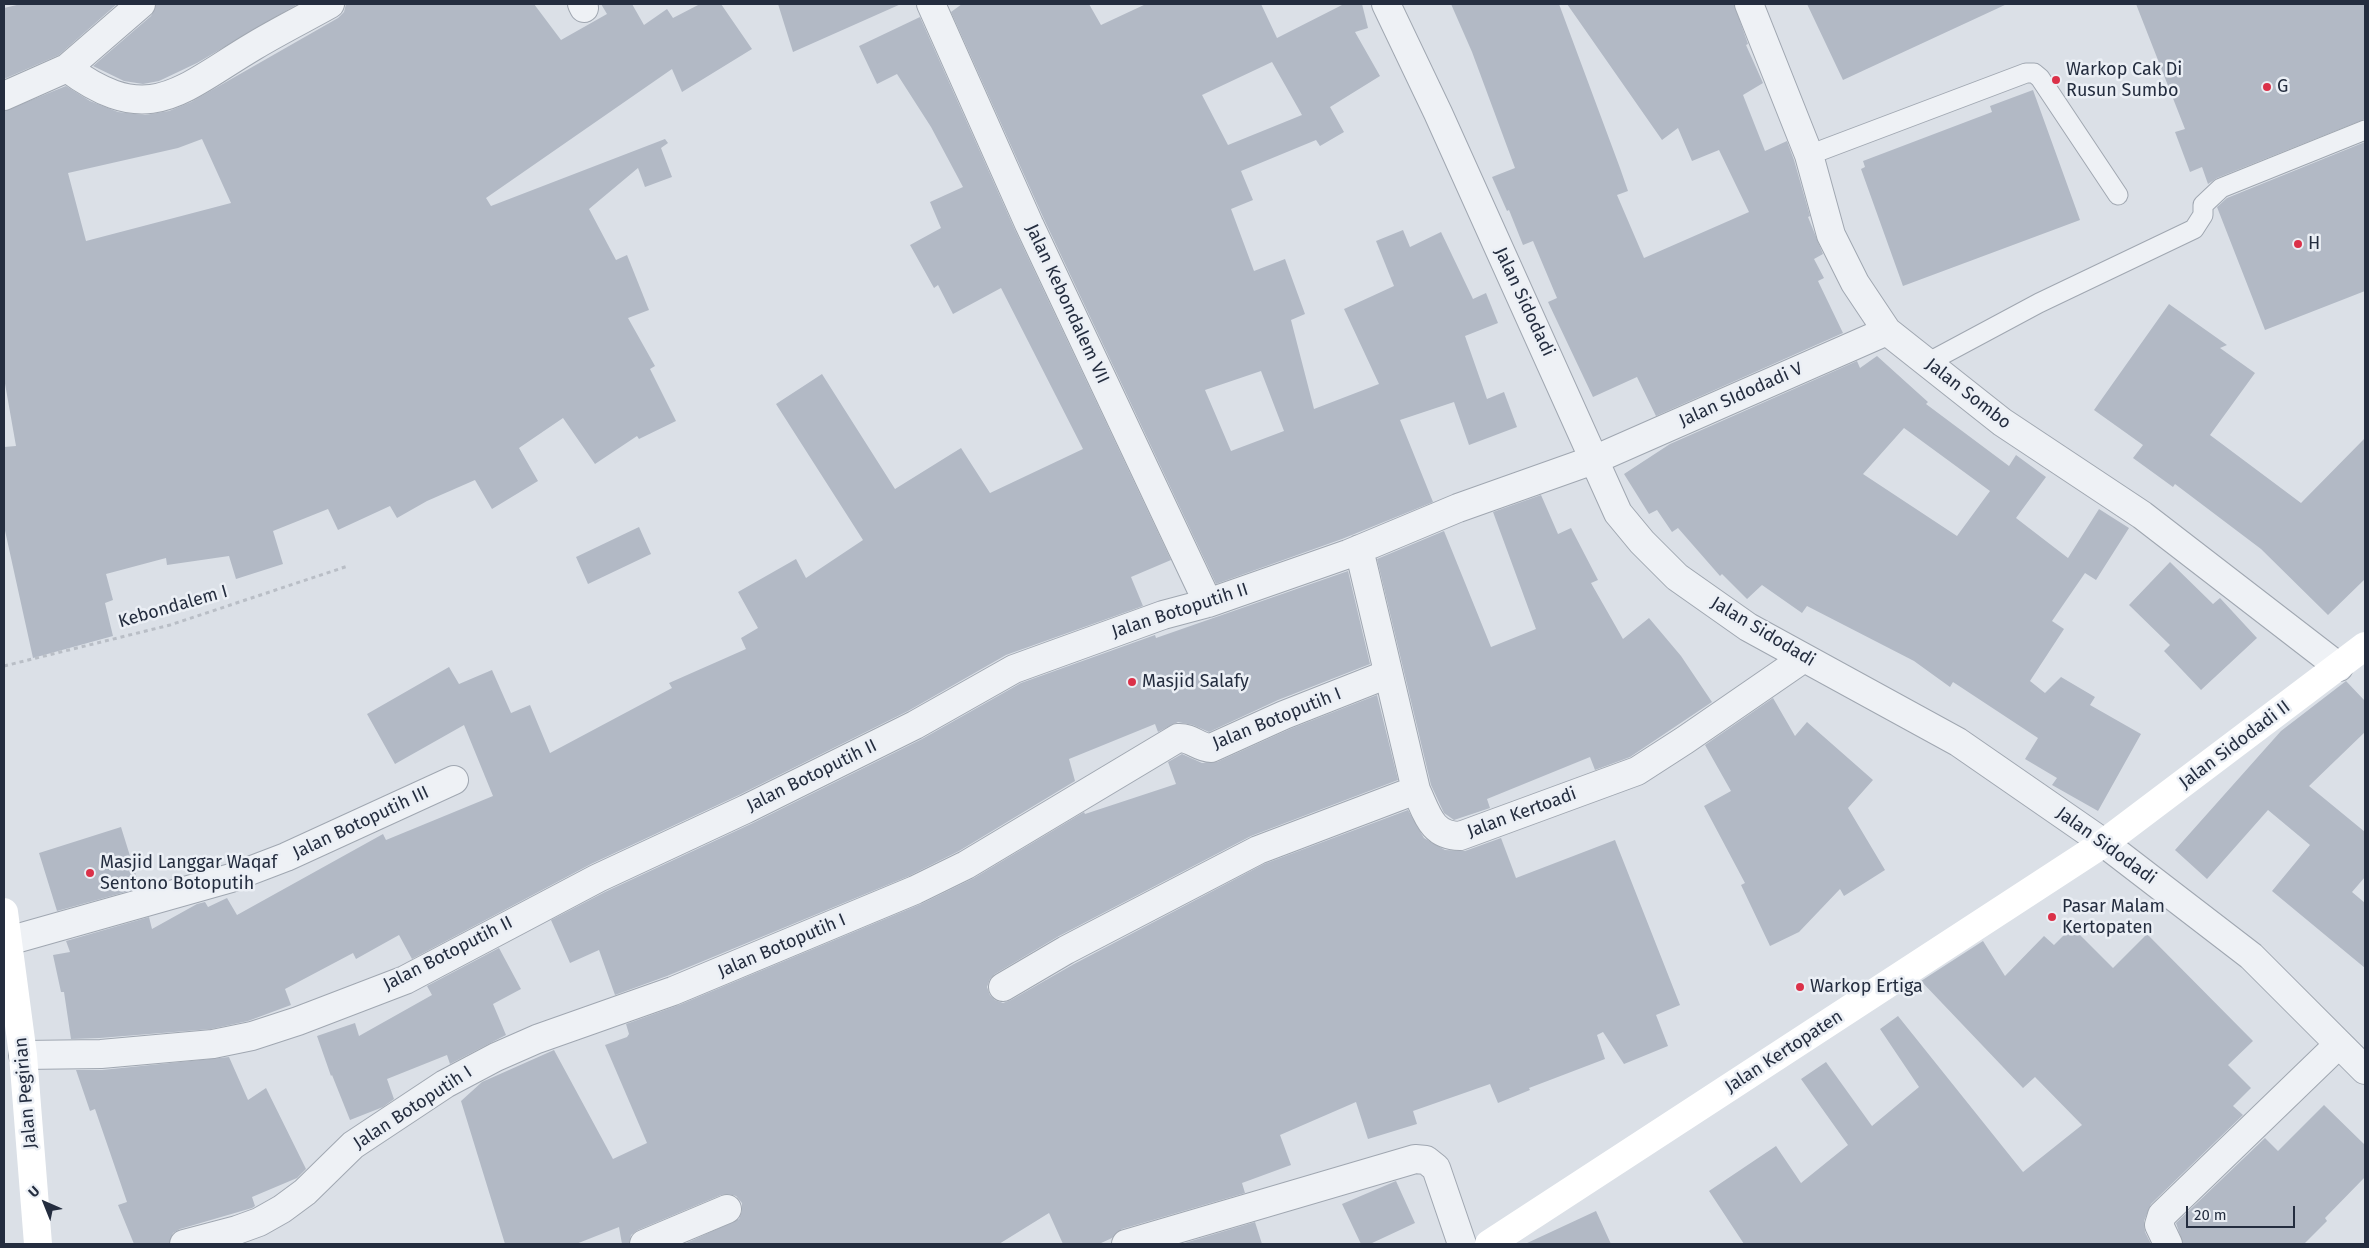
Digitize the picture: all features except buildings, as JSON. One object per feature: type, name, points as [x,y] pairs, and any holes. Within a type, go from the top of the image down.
[{"type":"street","points":[[4,96],[67,68],[141,4]]},
{"type":"street","points":[[67,68],[109,94],[134,100],[164,98],[216,71],[254,46],[330,4]]},
{"type":"street","name":"Jalan Kebondalem VII","points":[[931,4],[1030,224],[1208,603]]},
{"type":"street","name":"Jalan Sidodadi","points":[[1386,4],[1596,459],[1618,513],[1642,542],[1677,577],[1748,627],[1958,742],[2104,843],[2251,956],[2365,1070]]},
{"type":"street","name":"Jalan Sombo","points":[[1749,4],[1809,155],[1830,235],[1855,283],[1887,331],[2002,422],[2142,515],[2339,667]]},
{"type":"street","name":"Jalan SIdodadi V","points":[[1596,459],[1887,331]]},
{"type":"street","name":"Jalan Botoputih II","points":[[24,1055],[101,1054],[213,1044],[252,1036],[307,1018],[405,980],[598,878],[746,809],[915,725],[1014,669],[1163,615],[1208,603],[1359,549],[1458,508],[1596,459]]},
{"type":"street","name":"Jalan Kertoadi","points":[[1359,549],[1416,790],[1432,825],[1446,836],[1460,836],[1637,771],[1804,658]]},
{"type":"street","name":"Jalan Sidodadi II","points":[[2104,843],[2365,646]]},
{"type":"street","name":"Jalan Botoputih I","points":[[184,1244],[244,1228],[282,1210],[305,1192],[353,1145],[445,1084],[496,1057],[537,1039],[673,991],[915,890],[966,865],[1178,738],[1187,738],[1204,747],[1211,748],[1284,715],[1388,674]]},
{"type":"street","name":"Jalan Botoputih III","points":[[8,941],[231,878],[286,857],[454,780]]},
{"type":"street","points":[[1004,987],[1066,950],[1258,850],[1416,790]]},
{"type":"street","name":"Jalan Kertopaten","points":[[1489,1244],[2104,843]]},
{"type":"street","name":"Jalan Pegirian","points":[[4,912],[24,1055],[38,1244]]},
{"type":"street","points":[[2168,1244],[2159,1225],[2162,1215],[2339,1044]]},
{"type":"street","points":[[1126,1244],[1415,1159],[1426,1160],[1436,1168],[1462,1244]]},
{"type":"street","points":[[644,1244],[727,1209]]},
{"type":"lane","points":[[1809,155],[2026,73],[2034,73],[2040,78],[2118,195]]},
{"type":"lane","points":[[1928,363],[2039,303],[2194,228],[2203,215],[2204,205],[2221,188],[2365,130]]},
{"type":"path","name":"Kebondalem I","points":[[4,666],[170,625],[348,566]]},
{"type":"place","name":"Warkop Cak Di Rusun Sumbo","points":[[2056,80]]},
{"type":"place","name":"G","points":[[2267,87]]},
{"type":"place","name":"H","points":[[2298,244]]},
{"type":"place","name":"Masjid Salafy","points":[[1132,682]]},
{"type":"place","name":"Masjid Langgar Waqaf Sentono Botoputih","points":[[90,873]]},
{"type":"place","name":"Pasar Malam Kertopaten","points":[[2052,917]]},
{"type":"place","name":"Warkop Ertiga","points":[[1800,987]]}]
